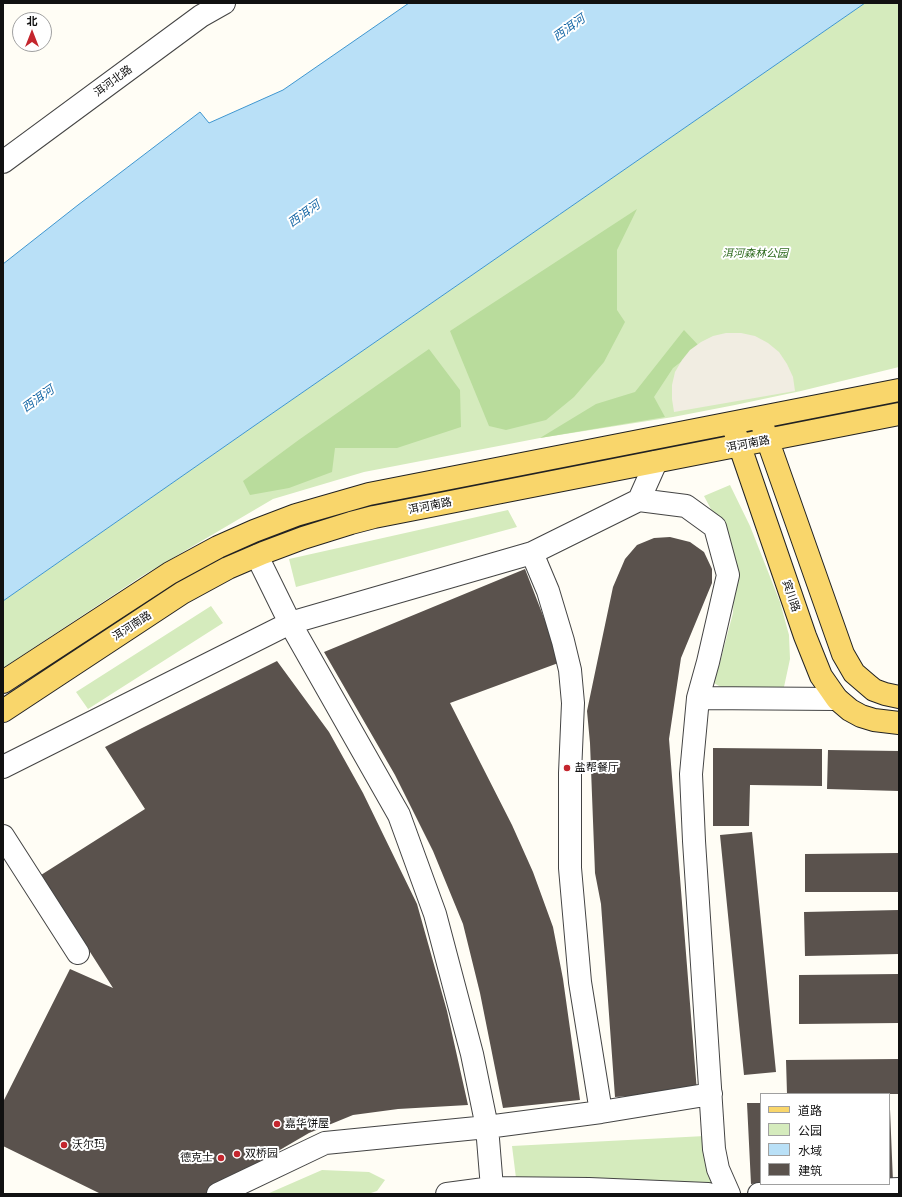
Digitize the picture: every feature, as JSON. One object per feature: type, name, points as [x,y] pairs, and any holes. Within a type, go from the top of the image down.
[{"type":"main road","points":[[3,682],[170,572],[218,547],[296,515],[369,494],[899,390]]},
{"type":"main road","name":"洱河南路","points":[[3,711],[182,593],[228,568],[303,538],[374,517],[899,414]]},
{"type":"main road","points":[[760,418],[843,654],[854,673],[874,690],[899,697]]},
{"type":"main road","name":"宾川路","points":[[732,423],[808,646],[821,676],[837,699],[846,707],[861,716],[874,720],[899,723]]},
{"type":"street","name":"洱河北路","points":[[3,162],[204,9],[224,3]]},
{"type":"street","points":[[639,500],[656,462]]},
{"type":"street","points":[[3,767],[290,623],[532,553],[639,500],[686,506],[715,527],[728,575],[698,698],[692,774],[694,840],[714,1149],[718,1169],[729,1194]]},
{"type":"street","points":[[532,553],[548,591],[570,670],[573,703],[570,773],[570,868],[580,982],[601,1112]]},
{"type":"street","points":[[257,556],[290,623],[399,814],[435,914],[472,1054],[487,1127],[492,1188]]},
{"type":"street","points":[[698,698],[837,699]]},
{"type":"street","points":[[3,836],[78,953]]},
{"type":"street","points":[[218,1194],[325,1143],[487,1127],[601,1112],[711,1094]]},
{"type":"street","points":[[447,1194],[492,1188],[589,1189],[708,1194]]},
{"type":"street","points":[[759,1194],[899,1189]]},
{"type":"green space","name":"洱河森林公园","points":[[865,3],[899,3],[899,367],[801,391],[735,405],[673,417],[540,438],[364,472],[273,499],[142,576],[3,668],[3,601]]},
{"type":"green space","points":[[637,209],[617,250],[617,310],[625,322],[604,362],[574,397],[546,420],[506,430],[489,426],[450,331]]},
{"type":"green space","points":[[684,330],[700,347],[673,368],[654,397],[665,417],[540,438],[596,404],[635,392]]},
{"type":"green space","points":[[429,349],[460,390],[461,427],[397,448],[335,448],[332,472],[289,488],[250,495],[243,481],[300,439]]},
{"type":"green space","points":[[730,485],[750,526],[780,602],[789,635],[790,659],[784,687],[771,694],[726,690],[712,682],[719,666],[733,613],[734,585],[713,513],[704,496]]},
{"type":"green space","points":[[508,510],[517,527],[296,587],[289,559]]},
{"type":"green space","points":[[211,606],[223,623],[88,709],[76,692]]},
{"type":"green space","points":[[705,1136],[733,1194],[518,1194],[512,1146]]},
{"type":"green space","points":[[322,1170],[369,1172],[385,1180],[377,1191],[368,1194],[267,1194]]},
{"type":"shaded area","points":[[726,333],[741,333],[755,336],[768,343],[779,352],[793,377],[795,391],[674,412],[672,385],[675,372],[682,360],[690,350],[701,342],[713,336]]},
{"type":"water","name":"西洱河","points":[[409,3],[865,3],[3,601],[3,264],[200,112],[209,123],[283,90]]},
{"type":"building","points":[[670,537],[690,542],[704,552],[712,569],[712,583],[681,658],[669,739],[697,1092],[615,1097],[601,904],[595,873],[590,743],[587,711],[613,587],[625,559],[637,545],[654,538]]},
{"type":"building","points":[[525,569],[561,662],[450,703],[512,825],[533,872],[553,927],[563,979],[580,1100],[503,1108],[480,993],[463,924],[433,851],[395,775],[324,652]]},
{"type":"building","points":[[277,661],[329,732],[363,793],[417,904],[447,1011],[468,1105],[398,1109],[353,1115],[309,1133],[242,1172],[224,1186],[206,1194],[101,1194],[3,1146],[3,1102],[70,969],[113,988],[41,875],[145,809],[105,747]]},
{"type":"building","points":[[713,748],[822,749],[822,786],[750,785],[749,826],[713,826]]},
{"type":"building","points":[[828,750],[899,751],[899,791],[827,789]]},
{"type":"building","points":[[752,832],[776,1072],[744,1075],[720,835]]},
{"type":"building","points":[[899,853],[899,892],[805,892],[805,854]]},
{"type":"building","points":[[899,910],[899,954],[805,956],[804,912]]},
{"type":"building","points":[[899,974],[899,1023],[799,1024],[799,975]]},
{"type":"building","points":[[899,1059],[899,1094],[787,1093],[786,1060]]},
{"type":"building","points":[[747,1103],[760,1103],[760,1183],[751,1184]]},
{"type":"building","points":[[890,1109],[893,1182],[890,1182]]},
{"type":"place","name":"盐帮餐厅","points":[[567,768]]},
{"type":"place","name":"嘉华饼屋","points":[[277,1124]]},
{"type":"place","name":"沃尔玛","points":[[64,1145]]},
{"type":"place","name":"双桥园","points":[[237,1154]]},
{"type":"place","name":"德克士","points":[[221,1158]]}]
